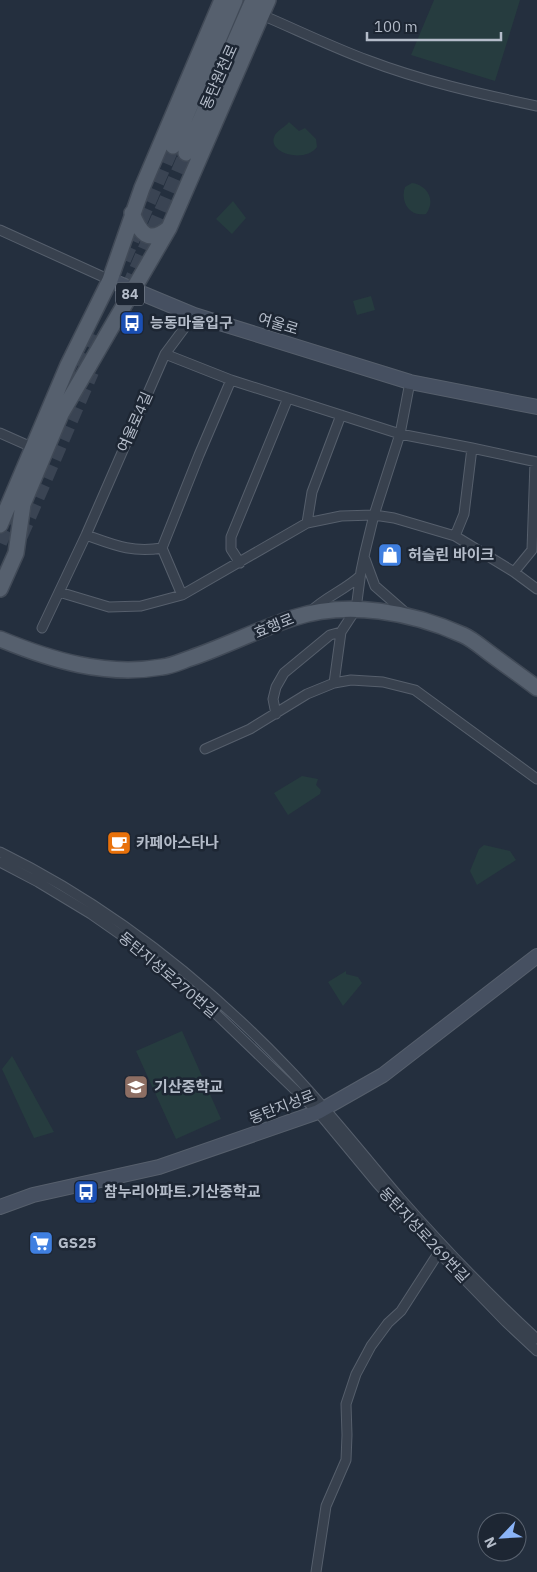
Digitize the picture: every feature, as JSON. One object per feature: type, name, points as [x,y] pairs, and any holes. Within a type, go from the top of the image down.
[{"type":"main road","name":"84","points":[[0,589],[16,553],[23,504],[38,450],[68,365],[110,280],[132,213],[222,0]]},
{"type":"main road","name":"동탄원천로","points":[[235,0],[180,150],[253,0]]},
{"type":"main road","name":"84","points":[[0,525],[38,450],[102,345],[132,289],[169,228],[268,0]]},
{"type":"main road","points":[[132,213],[141,232],[149,236],[160,236],[169,228]]},
{"type":"main road","name":"여울로","points":[[110,280],[194,315],[410,382],[537,407]]},
{"type":"main road","name":"효행로","points":[[0,639],[35,654],[100,670],[128,670],[163,667],[217,649],[292,618],[310,613],[325,610],[356,609],[382,612],[432,623],[465,636],[537,688]]},
{"type":"main road","name":"동탄지성로","points":[[0,1207],[33,1195],[159,1167],[322,1110],[383,1076],[537,956]]},
{"type":"street","points":[[262,15],[366,60],[394,70],[482,94],[537,106]]},
{"type":"street","points":[[0,230],[110,280]]},
{"type":"street","name":"여울로4길","points":[[42,628],[86,535],[165,354],[194,315]]},
{"type":"street","points":[[165,354],[232,380],[400,434],[536,462],[532,550],[514,572]]},
{"type":"street","points":[[182,595],[162,548],[199,455],[232,380]]},
{"type":"street","points":[[334,683],[342,632],[356,609],[364,557],[374,515],[400,434],[410,382]]},
{"type":"street","points":[[240,563],[231,549],[231,537],[288,398]]},
{"type":"street","points":[[307,523],[312,492],[341,415]]},
{"type":"street","points":[[0,433],[38,450]]},
{"type":"street","points":[[455,536],[464,514],[472,448]]},
{"type":"street","points":[[59,592],[109,607],[141,606],[182,595],[307,523],[341,516],[374,515],[394,518],[455,536],[514,572],[537,589]]},
{"type":"street","points":[[86,535],[131,549],[162,548]]},
{"type":"street","points":[[364,557],[369,574],[376,586],[411,618]]},
{"type":"street","points":[[310,613],[320,603],[341,591],[360,576]]},
{"type":"street","points":[[276,714],[273,699],[276,686],[284,673],[330,635],[342,632]]},
{"type":"street","points":[[205,749],[250,729],[307,694],[334,683],[351,680],[383,682],[414,690],[537,778]]},
{"type":"street","points":[[0,852],[43,874],[93,904],[163,954],[219,1003],[273,1053],[451,1254],[537,1339]]},
{"type":"street","name":"동탄지성로270번길","points":[[0,862],[67,899],[134,944],[212,1009],[322,1110]]},
{"type":"street","name":"동탄지성로269번길","points":[[322,1110],[376,1182],[439,1252],[506,1322],[537,1351]]},
{"type":"street","points":[[316,1572],[326,1506],[346,1460],[346,1404],[356,1374],[371,1346],[388,1323],[401,1311],[439,1252]]},
{"type":"green space","points":[[434,0],[520,0],[495,81],[411,55]]},
{"type":"green space","points":[[289,122],[299,131],[305,128],[316,139],[317,147],[304,155],[296,155],[288,154],[276,147],[273,141],[275,135]]},
{"type":"green space","points":[[412,183],[418,184],[429,194],[430,204],[426,214],[415,213],[407,207],[404,198],[405,187]]},
{"type":"green space","points":[[233,201],[246,218],[232,234],[216,219]]},
{"type":"green space","points":[[371,296],[375,310],[357,315],[353,301]]},
{"type":"green space","points":[[302,776],[318,779],[316,785],[321,790],[320,794],[288,815],[274,793]]},
{"type":"green space","points":[[484,845],[510,851],[516,860],[477,885],[470,871],[479,849]]},
{"type":"green space","points":[[346,971],[346,974],[358,977],[362,983],[343,1006],[328,982]]},
{"type":"green space","points":[[182,1031],[221,1119],[176,1139],[136,1051]]},
{"type":"green space","points":[[12,1056],[54,1132],[34,1138],[2,1069]]},
{"type":"tunnel","points":[[124,260],[173,146]]},
{"type":"tunnel","points":[[128,288],[186,153]]},
{"type":"tunnel","points":[[61,404],[94,327]]},
{"type":"tunnel","points":[[21,536],[92,372]]},
{"type":"tunnel","points":[[0,543],[13,513]]},
{"type":"place","name":"능동마을입구","points":[[132,323]]},
{"type":"place","name":"허슬린 바이크","points":[[390,555]]},
{"type":"place","name":"카페아스타나","points":[[119,843]]},
{"type":"place","name":"기산중학교","points":[[136,1087]]},
{"type":"place","name":"참누리아파트.기산중학교","points":[[86,1192]]},
{"type":"place","name":"GS25","points":[[41,1243]]}]
